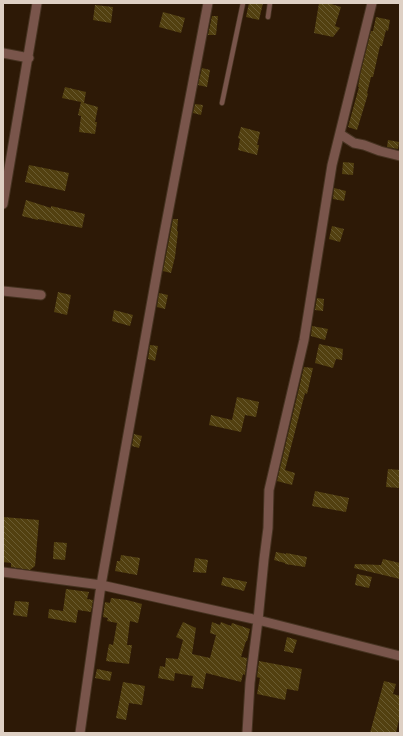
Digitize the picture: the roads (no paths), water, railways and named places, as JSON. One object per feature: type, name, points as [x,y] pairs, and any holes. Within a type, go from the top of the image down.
[{"type":"street","points":[[3,204],[38,3]]},
{"type":"street","points":[[80,733],[102,585],[161,250],[208,3]]},
{"type":"street","points":[[247,733],[250,683],[268,528],[268,490],[304,340],[332,165],[372,3]]},
{"type":"street","points":[[3,53],[29,58]]},
{"type":"street","points":[[340,134],[354,143],[400,156]]},
{"type":"street","points":[[3,291],[41,295]]},
{"type":"street","points":[[3,572],[102,585],[258,620],[400,656]]},
{"type":"lane","points":[[222,103],[243,3]]},
{"type":"lane","points":[[268,17],[270,3]]}]
